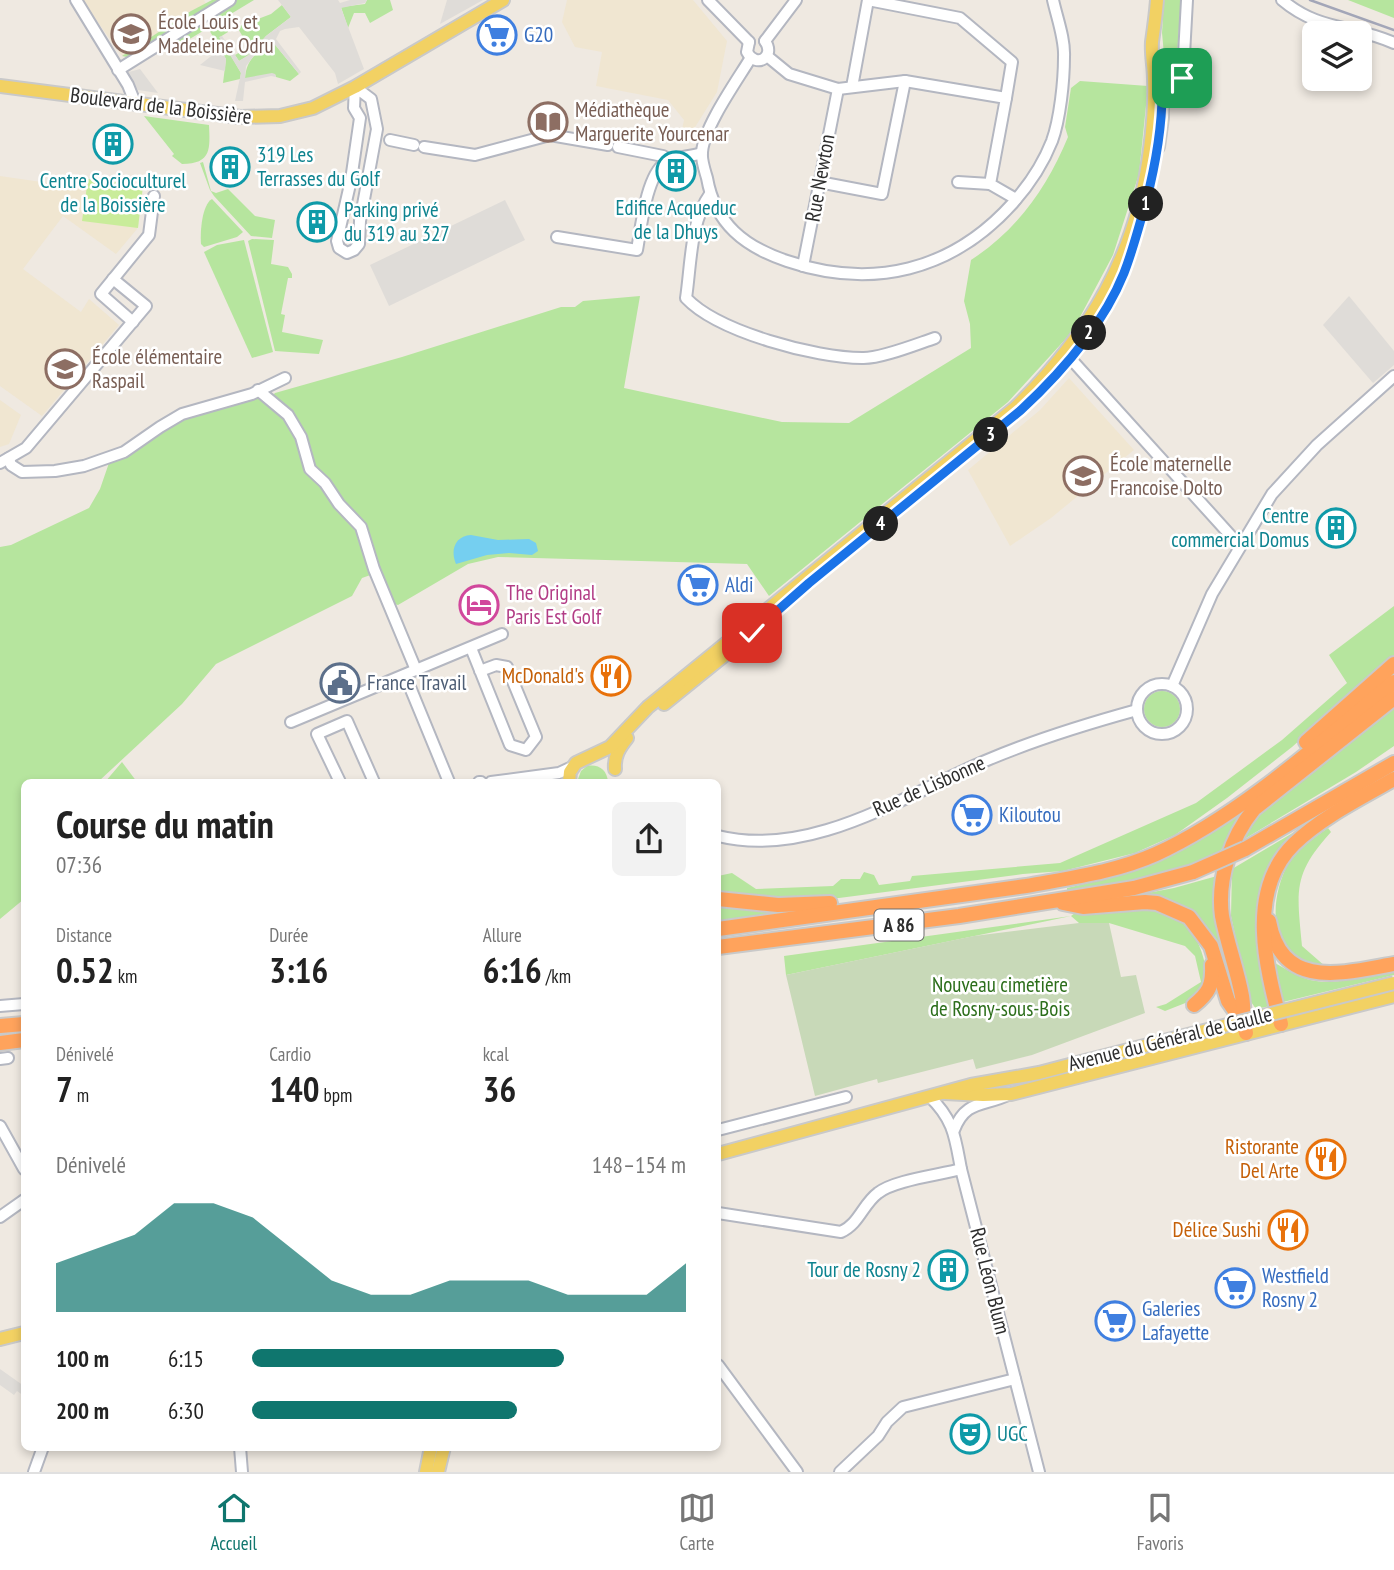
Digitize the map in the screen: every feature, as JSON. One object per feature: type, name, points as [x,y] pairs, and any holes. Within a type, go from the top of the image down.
[{"type":"highway","points":[[1263,787],[1282,764],[1394,664]]},
{"type":"highway","name":"A 86","points":[[721,929],[1072,878],[1129,864],[1156,854],[1209,825],[1263,787],[1394,682]]},
{"type":"highway","points":[[1245,1029],[1242,998],[1222,914],[1224,877],[1232,844],[1254,809],[1394,698]]},
{"type":"highway","points":[[1302,818],[1355,777],[1394,752]]},
{"type":"highway","name":"A 86","points":[[721,947],[907,923],[1134,888],[1193,872],[1245,849],[1394,763]]},
{"type":"highway","points":[[1280,1024],[1266,960],[1264,930],[1268,891],[1278,866],[1293,845],[1349,805],[1394,779]]},
{"type":"highway","points":[[721,899],[792,905],[919,899]]},
{"type":"highway","points":[[1051,901],[1083,907],[1157,903],[1189,917],[1212,946],[1228,1001],[1245,1029]]},
{"type":"highway","points":[[1266,905],[1270,930],[1277,945],[1298,967],[1311,973],[1328,974],[1394,964]]},
{"type":"highway","points":[[1194,1005],[1211,986],[1212,946]]},
{"type":"highway","points":[[0,1026],[21,1024]]},
{"type":"highway","points":[[0,1043],[21,1041]]},
{"type":"main road","name":"Boulevard de la Boissière","points":[[0,86],[258,118],[313,108],[355,87],[503,0]]},
{"type":"main road","points":[[616,775],[614,759],[631,732],[1021,410],[1042,391],[1097,323],[1116,290],[1136,241],[1157,153],[1162,118],[1162,85],[1156,29],[1157,0]]},
{"type":"main road","points":[[570,779],[572,767],[581,759],[610,747],[648,707],[1015,408],[1051,371],[1077,338],[1109,286],[1135,219],[1146,177],[1152,130],[1152,43],[1156,29]]},
{"type":"main road","points":[[592,756],[605,759],[616,775]]},
{"type":"main road","name":"Avenue du Général de Gaulle","points":[[721,1153],[971,1085],[1038,1073],[1394,983]]},
{"type":"main road","name":"Avenue du Général de Gaulle","points":[[945,1093],[1011,1094],[1245,1029],[1280,1024],[1394,996]]},
{"type":"main road","points":[[0,1339],[21,1334]]},
{"type":"main road","points":[[426,1472],[430,1451]]},
{"type":"main road","points":[[438,1472],[443,1451]]},
{"type":"street","points":[[76,0],[136,104]]},
{"type":"street","points":[[118,70],[230,0]]},
{"type":"street","points":[[708,0],[749,42]]},
{"type":"street","points":[[765,41],[796,0]]},
{"type":"street","points":[[852,88],[868,0],[960,18],[1012,62],[990,184]]},
{"type":"street","points":[[750,59],[710,126],[702,153],[710,194],[722,219],[744,241],[770,255],[803,266],[853,275],[891,272],[929,263],[952,254],[971,242],[997,221],[1036,174],[1056,129],[1065,55],[1053,0]]},
{"type":"street","points":[[1162,85],[1178,82],[1184,73],[1187,0]]},
{"type":"street","points":[[1282,0],[1301,16],[1330,26],[1364,32],[1394,43]]},
{"type":"street","points":[[749,42],[755,39],[765,41]]},
{"type":"street","points":[[750,59],[757,61],[767,56],[769,50],[765,41]]},
{"type":"street","points":[[749,42],[747,52],[750,59]]},
{"type":"street","points":[[767,56],[789,74],[838,89],[905,81],[1006,98]]},
{"type":"street","points":[[818,182],[882,194],[905,81]]},
{"type":"street","points":[[355,87],[371,99],[377,129],[360,221],[359,244],[347,253],[339,248],[337,242],[351,180],[360,118],[354,108],[355,87]]},
{"type":"street","name":"Rue Newton","points":[[803,266],[838,89]]},
{"type":"street","points":[[390,140],[475,155],[550,135],[663,156],[668,160]]},
{"type":"street","points":[[557,237],[637,250],[647,200],[658,169],[668,160],[691,158],[702,153]]},
{"type":"street","points":[[958,182],[990,184],[1016,199]]},
{"type":"street","points":[[710,194],[702,204],[697,220],[686,298],[706,315],[806,352],[865,359],[935,338]]},
{"type":"street","points":[[133,322],[101,294],[149,234],[154,196]]},
{"type":"street","points":[[113,279],[146,306],[26,448],[4,460],[22,472],[55,471],[84,466],[124,452],[182,414],[213,407],[285,378]]},
{"type":"street","points":[[1070,358],[1240,546]]},
{"type":"street","points":[[1172,686],[1213,594],[1272,494],[1317,445],[1394,376]]},
{"type":"street","points":[[258,390],[288,415],[301,437],[310,469],[326,483],[339,504],[361,527],[374,569],[416,670]]},
{"type":"street","points":[[291,722],[502,634]]},
{"type":"street","points":[[471,648],[480,671],[510,745],[526,750],[536,737],[507,667],[496,665],[480,671]]},
{"type":"street","points":[[405,675],[448,779]]},
{"type":"street","points":[[1158,685],[1172,686],[1179,691],[1187,705],[1184,720],[1174,731],[1168,733],[1153,732],[1142,724],[1138,710],[1138,703],[1145,691],[1158,685]]},
{"type":"street","points":[[340,701],[373,779]]},
{"type":"street","name":"Rue de Lisbonne","points":[[721,837],[743,841],[804,836],[857,819],[963,770],[1026,745],[1138,710]]},
{"type":"street","points":[[339,779],[317,734],[348,721]]},
{"type":"street","points":[[516,779],[559,773],[572,767]]},
{"type":"street","points":[[540,776],[548,779]]},
{"type":"street","points":[[0,1006],[21,1004]]},
{"type":"street","points":[[954,1130],[958,1118],[972,1105],[997,1101],[1011,1094]]},
{"type":"street","name":"Rue Léon Blum","points":[[929,1096],[943,1111],[954,1130],[961,1169],[1039,1472]]},
{"type":"street","points":[[721,1129],[846,1097]]},
{"type":"street","points":[[0,1126],[3,1141],[21,1165]]},
{"type":"street","points":[[721,1213],[841,1232],[851,1226],[877,1193],[893,1185],[961,1169]]},
{"type":"street","points":[[0,1217],[21,1202]]},
{"type":"street","points":[[721,1369],[797,1472]]},
{"type":"street","points":[[840,1472],[878,1436],[887,1422],[903,1407],[1015,1379]]},
{"type":"street","points":[[34,1472],[42,1451]]},
{"type":"street","points":[[240,1451],[242,1472]]},
{"type":"shaded area","name":"École Louis et Madeleine Odru","points":[[82,0],[204,0],[206,4],[122,56]]},
{"type":"shaded area","points":[[278,0],[338,0],[340,3],[367,0],[365,3],[341,8],[364,69],[338,84],[335,73],[299,27],[285,29],[280,31],[276,39],[301,72],[299,74],[272,41],[257,52],[246,66],[245,78],[272,73],[276,77],[245,82],[243,101],[235,101],[241,73],[219,37],[222,36],[239,61],[247,56],[266,36],[291,17]]},
{"type":"shaded area","points":[[447,0],[483,0],[440,24]]},
{"type":"shaded area","points":[[567,0],[693,0],[727,41],[717,92],[687,140],[680,139],[684,120],[668,100],[596,86],[602,52],[575,47],[562,22]]},
{"type":"shaded area","points":[[220,49],[226,59],[225,71],[200,65]]},
{"type":"shaded area","points":[[140,69],[158,93],[138,90],[125,73]]},
{"type":"shaded area","points":[[0,176],[69,186],[71,177],[142,186],[137,229],[116,254],[63,216],[23,269],[81,312],[89,299],[119,325],[42,416],[0,386]]},
{"type":"shaded area","points":[[505,200],[525,240],[389,306],[370,265]]},
{"type":"shaded area","points":[[1349,296],[1394,351],[1394,365],[1373,383],[1323,325]]},
{"type":"shaded area","points":[[1069,378],[1134,450],[1051,518],[1010,546],[968,470],[1040,410]]},
{"type":"shaded area","points":[[0,400],[21,415],[9,444],[0,447]]},
{"type":"shaded area","points":[[0,1369],[21,1384],[21,1394],[17,1391],[14,1395],[0,1385]]},
{"type":"green space","points":[[212,0],[226,0],[131,58],[122,56],[191,11]]},
{"type":"green space","points":[[237,0],[254,0],[221,20],[228,32],[220,37],[241,73],[240,79],[223,83],[226,59],[208,28],[220,20],[216,13]]},
{"type":"green space","points":[[367,0],[390,0],[393,10],[370,23],[365,13],[354,13],[348,28],[341,7],[365,4]]},
{"type":"green space","points":[[1164,0],[1181,0],[1175,73],[1166,75],[1162,33]]},
{"type":"green space","points":[[1348,0],[1394,0],[1394,18]]},
{"type":"green space","points":[[282,5],[291,17],[266,36],[251,54],[239,61],[235,55],[249,47],[237,27],[271,14]]},
{"type":"green space","points":[[203,20],[208,28],[173,49],[170,40]]},
{"type":"green space","points":[[272,41],[299,74],[290,81],[276,77],[275,74],[245,79],[250,61]]},
{"type":"green space","points":[[1080,81],[1148,86],[1139,174],[1113,255],[1072,332],[1008,402],[769,596],[747,564],[498,557],[468,564],[398,605],[394,604],[379,572],[362,578],[352,596],[216,664],[182,704],[101,779],[21,779],[21,902],[0,919],[0,547],[11,545],[89,508],[100,489],[110,460],[170,423],[256,397],[268,400],[275,393],[561,307],[575,307],[583,301],[640,296],[624,388],[782,422],[849,423],[971,348],[970,324],[964,301],[971,260],[1016,221],[1050,174],[1068,137],[1065,127],[1071,88]]},
{"type":"green space","points":[[144,116],[209,125],[209,147],[204,158],[182,164],[172,156],[174,154]]},
{"type":"green space","points":[[203,162],[211,191],[216,193],[228,189],[255,216],[275,220],[272,238],[251,236],[214,196],[210,190],[200,163]]},
{"type":"green space","points":[[88,179],[143,186],[138,228],[82,221]]},
{"type":"green space","points":[[212,199],[243,232],[237,237],[204,247],[201,244],[202,219]]},
{"type":"green space","points":[[244,240],[273,352],[252,358],[204,252],[217,245]]},
{"type":"green space","points":[[274,240],[271,264],[288,267],[292,274],[292,278],[288,278],[281,314],[285,315],[282,332],[323,340],[319,354],[275,351],[248,241]]},
{"type":"green space","points":[[1394,606],[1394,657],[1292,747],[1227,798],[1175,835],[1135,853],[1063,871],[839,898],[805,899],[721,893],[721,875],[732,873],[756,889],[833,886],[841,879],[860,879],[864,872],[874,875],[879,885],[910,881],[912,876],[1060,863],[1196,803],[1282,740],[1347,683],[1329,655]]},
{"type":"green space","points":[[1162,691],[1175,696],[1180,709],[1175,722],[1162,727],[1149,722],[1144,709],[1149,696]]},
{"type":"green space","points":[[1394,698],[1394,746],[1241,841],[1261,809]]},
{"type":"green space","points":[[122,762],[135,779],[108,779]]},
{"type":"green space","points":[[587,766],[595,766],[602,769],[607,779],[578,779],[581,771]]},
{"type":"green space","points":[[1245,808],[1223,848],[1206,859],[1147,878],[1067,891],[1067,888],[1126,873],[1167,857]]},
{"type":"green space","points":[[1301,828],[1276,857],[1261,892],[1259,930],[1270,1006],[1256,1009],[1249,999],[1231,916],[1232,869]]},
{"type":"green space","points":[[1328,828],[1331,832],[1303,872],[1299,897],[1302,946],[1326,967],[1319,968],[1301,961],[1290,953],[1282,942],[1276,917],[1276,903],[1288,864],[1306,844]]},
{"type":"green space","points":[[1217,876],[1215,910],[1220,946],[1212,933],[1195,916],[1175,907],[1138,898],[1137,895],[1174,888]]},
{"type":"green space","points":[[721,903],[780,910],[783,912],[721,921]]},
{"type":"green space","points":[[1138,907],[1169,915],[1181,921],[1196,940],[1202,952],[1209,983],[1193,1000],[1165,1011],[1156,1007],[1166,1004],[1201,982],[1195,956],[1185,946],[1109,923],[1079,923],[1071,916],[1079,910]]},
{"type":"green space","points":[[1071,916],[786,975],[784,956]]},
{"type":"green space","name":"Nouveau cimetière de Rosny-sous-Bois","points":[[1079,923],[1109,923],[1121,977],[1136,975],[1145,1013],[1032,1055],[976,1069],[973,1059],[878,1083],[877,1079],[815,1096],[786,975],[974,936]]},
{"type":"green space","points":[[1275,963],[1299,976],[1325,982],[1394,969],[1394,975],[1283,1002]]},
{"type":"water","points":[[471,535],[498,540],[529,539],[536,543],[538,551],[532,555],[487,555],[456,564],[455,545],[461,538]]},
{"type":"railway","points":[[1310,0],[1394,30]]},
{"type":"place","name":"École Louis et Madeleine Odru","points":[[131,34]]},
{"type":"place","name":"G20","points":[[497,35]]},
{"type":"place","name":"Médiathèque Marguerite Yourcenar","points":[[548,122]]},
{"type":"place","name":"Centre Socioculturel de la Boissière","points":[[113,144]]},
{"type":"place","name":"319 Les Terrasses du Golf","points":[[230,167]]},
{"type":"place","name":"Edifice Acqueduc de la Dhuys","points":[[676,171]]},
{"type":"place","name":"Parking privé du 319 au 327","points":[[317,222]]},
{"type":"place","name":"École élémentaire Raspail","points":[[65,369]]},
{"type":"place","name":"École maternelle Francoise Dolto","points":[[1083,476]]},
{"type":"place","name":"Centre commercial Domus","points":[[1336,528]]},
{"type":"place","name":"Aldi","points":[[698,585]]},
{"type":"place","name":"The Original Paris Est Golf","points":[[479,605]]},
{"type":"place","name":"McDonald's","points":[[611,676]]},
{"type":"place","name":"France Travail","points":[[340,683]]},
{"type":"place","name":"Kiloutou","points":[[972,815]]},
{"type":"place","name":"Ristorante Del Arte","points":[[1326,1159]]},
{"type":"place","name":"Délice Sushi","points":[[1288,1230]]},
{"type":"place","name":"Tour de Rosny 2","points":[[948,1270]]},
{"type":"place","name":"Westfield Rosny 2","points":[[1235,1288]]},
{"type":"place","name":"Galeries Lafayette","points":[[1115,1321]]},
{"type":"place","name":"UGC","points":[[970,1434]]},
{"type":"route","points":[[752,633],[782,605],[996,432],[1042,391],[1070,358],[1097,323],[1123,275],[1136,241],[1153,174],[1162,118],[1162,85],[1173,84],[1182,78]]}]
